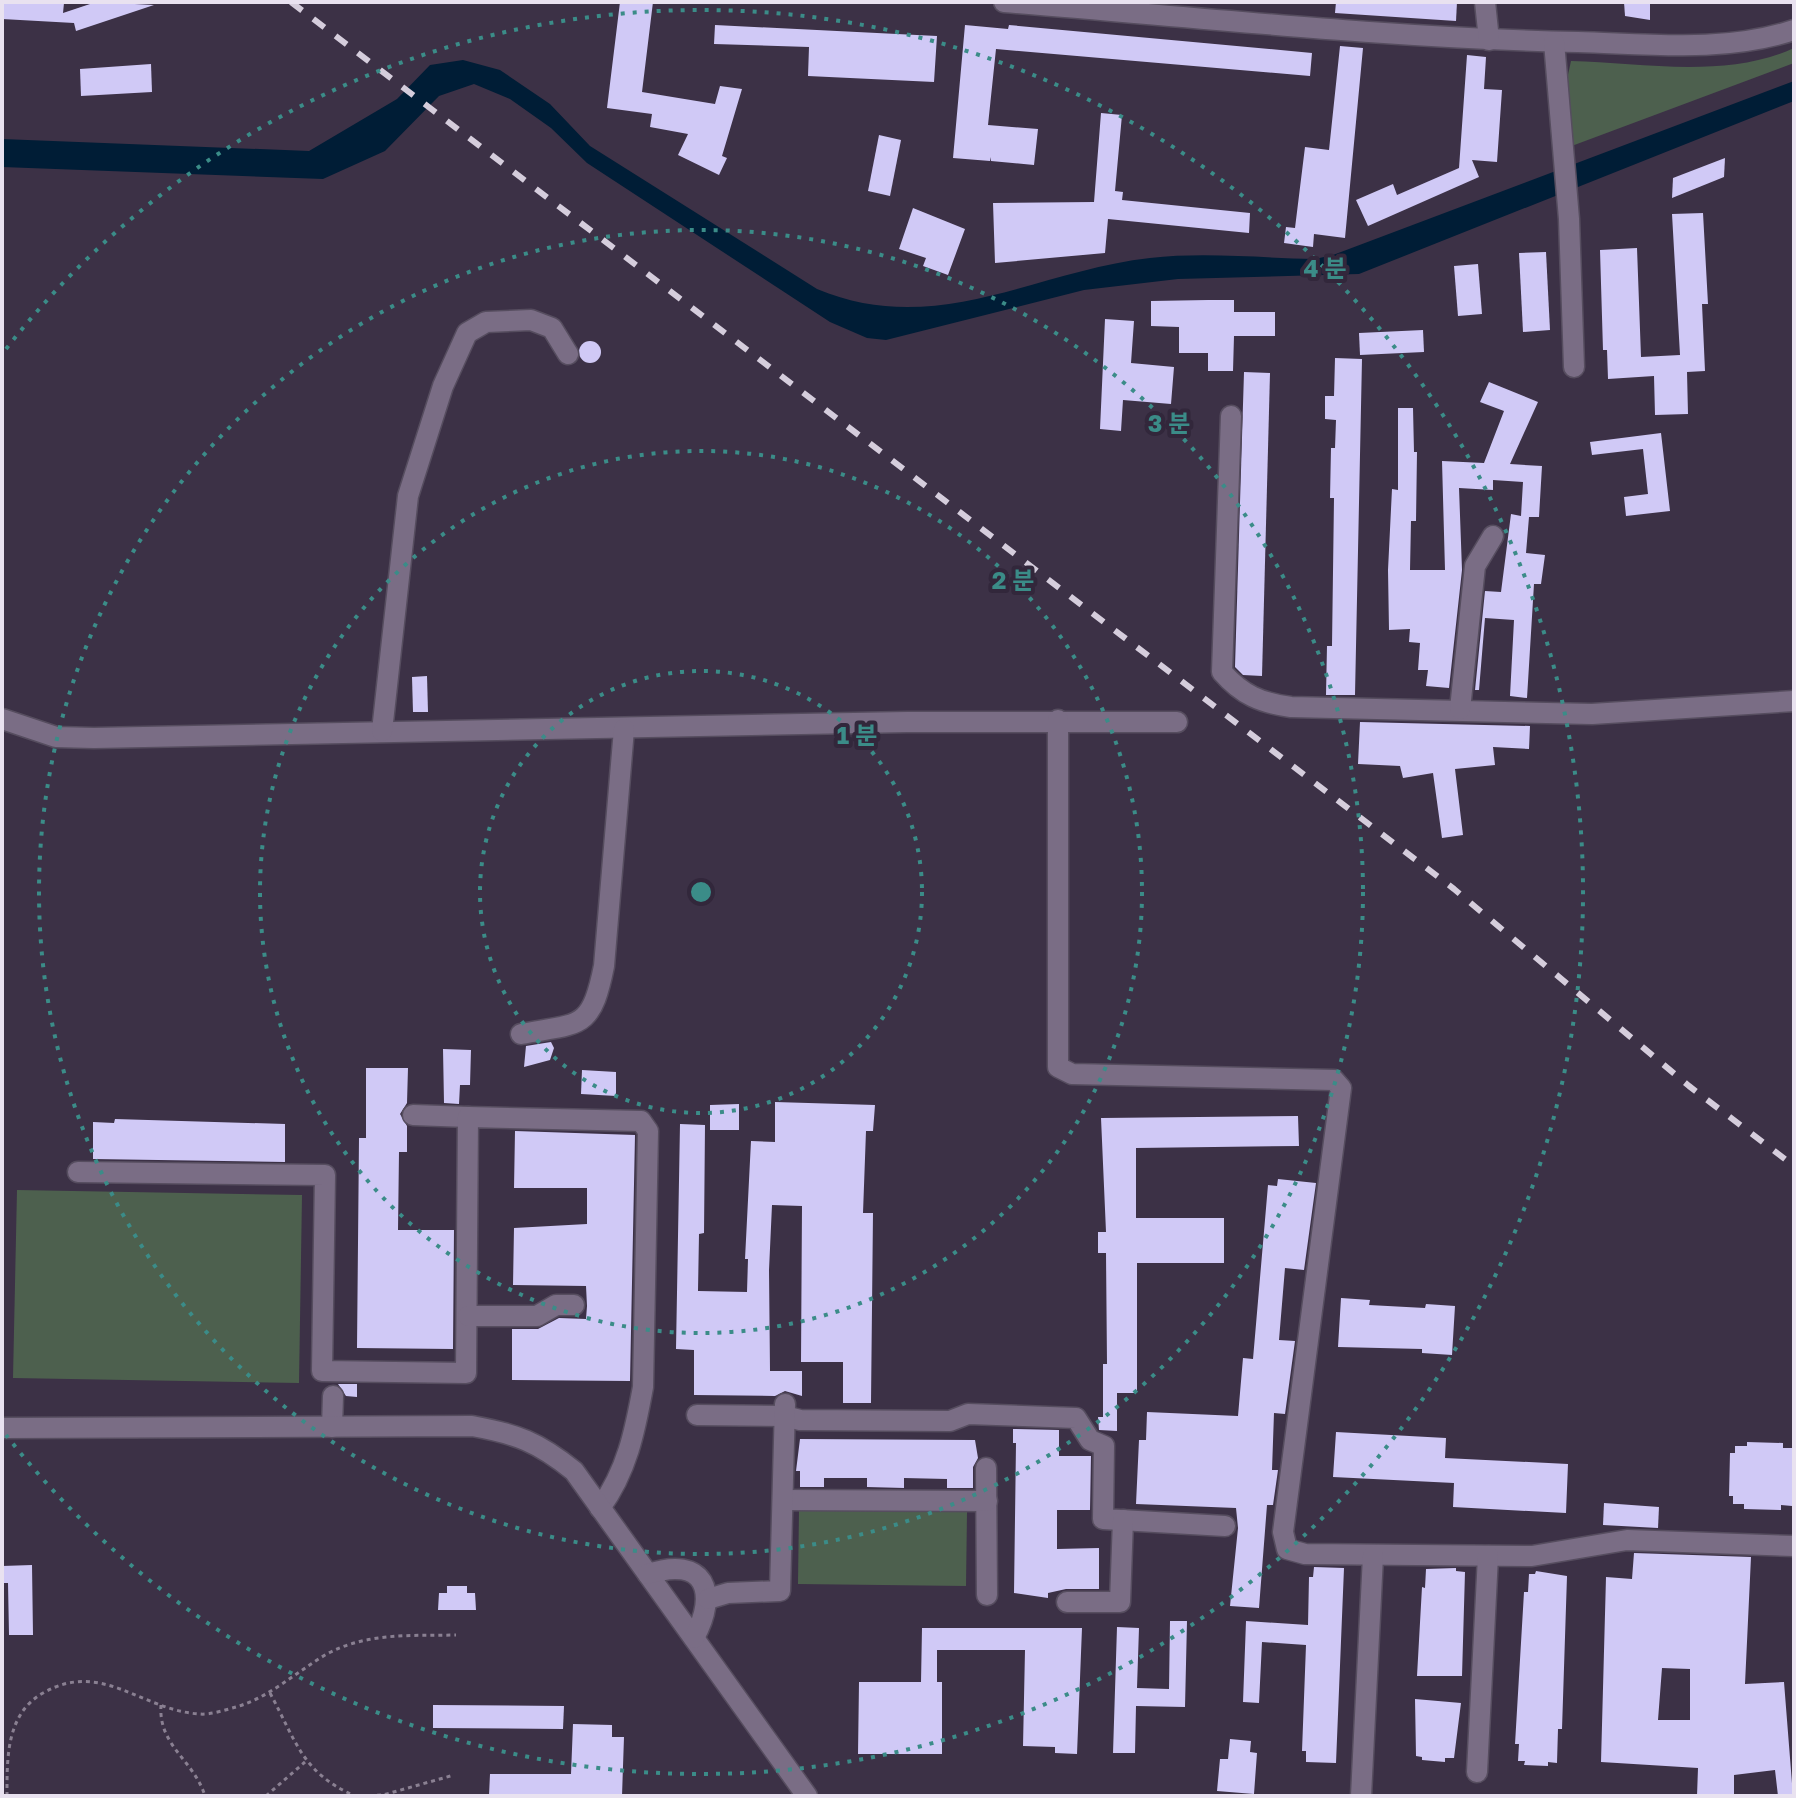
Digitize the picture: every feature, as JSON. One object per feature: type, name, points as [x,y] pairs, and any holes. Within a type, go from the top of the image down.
[{"type":"street","points":[[1004,2],[1489,40],[1693,45],[1763,40],[1794,30]]},
{"type":"street","points":[[1485,2],[1489,40]]},
{"type":"street","points":[[1554,42],[1567,195],[1574,367]]},
{"type":"street","points":[[382,731],[408,496],[443,386],[467,333],[486,322],[531,320],[552,328],[568,354]]},
{"type":"street","points":[[1231,416],[1222,672],[1239,691],[1269,704],[1592,714],[1794,701]]},
{"type":"street","points":[[1460,709],[1475,566],[1493,536]]},
{"type":"street","points":[[2,719],[56,737],[1058,720],[1177,722]]},
{"type":"street","points":[[1058,720],[1058,1067],[1072,1074],[1334,1080],[1341,1088],[1283,1532],[1287,1549],[1305,1554],[1373,1556],[1532,1556],[1627,1540],[1794,1546]]},
{"type":"street","points":[[521,1034],[575,1024],[589,1015],[597,999],[604,966],[624,729]]},
{"type":"street","points":[[413,1115],[641,1121],[648,1131],[643,1387],[636,1426],[620,1480],[600,1508]]},
{"type":"street","points":[[333,1382],[466,1373],[468,1117]]},
{"type":"street","points":[[78,1172],[325,1175],[322,1371],[333,1382],[332,1427]]},
{"type":"street","points":[[468,1316],[537,1316],[556,1305],[574,1305]]},
{"type":"street","points":[[697,1415],[785,1410],[800,1420],[950,1421],[968,1414],[1076,1418],[1090,1440],[1104,1446],[1103,1519],[1225,1526]]},
{"type":"street","points":[[708,1599],[728,1593],[780,1591],[785,1410]]},
{"type":"street","points":[[2,1428],[472,1426],[520,1435],[550,1451],[574,1471],[807,1796]]},
{"type":"street","points":[[986,1468],[987,1595]]},
{"type":"street","points":[[783,1500],[987,1501]]},
{"type":"street","points":[[1067,1602],[1120,1602],[1123,1520]]},
{"type":"street","points":[[1361,1796],[1373,1556]]},
{"type":"street","points":[[1477,1772],[1488,1556]]},
{"type":"street","points":[[648,1574],[670,1567],[686,1568],[699,1576],[708,1599],[706,1617],[694,1638]]},
{"type":"path","points":[[7,1796],[7,1759],[13,1728],[30,1701],[60,1683],[86,1679],[161,1705],[202,1715],[237,1707],[270,1693],[325,1655],[356,1641],[456,1635]]},
{"type":"path","points":[[270,1693],[305,1762],[331,1786],[358,1796],[383,1795],[454,1775]]},
{"type":"path","points":[[161,1705],[163,1734],[174,1752],[194,1769],[205,1796]]},
{"type":"path","points":[[266,1796],[305,1762]]},
{"type":"green space","points":[[1794,48],[1794,63],[1569,147],[1564,93],[1571,61],[1713,66],[1768,58]]},
{"type":"green space","points":[[17,1190],[302,1195],[299,1383],[13,1378]]},
{"type":"green space","points":[[799,1510],[967,1512],[966,1586],[798,1584]]},
{"type":"water","points":[[463,60],[500,70],[550,104],[590,146],[817,289],[861,303],[903,307],[944,305],[985,297],[1107,265],[1150,258],[1212,255],[1315,259],[1333,255],[1794,81],[1794,101],[1359,274],[1178,279],[1084,290],[886,340],[867,338],[830,322],[587,163],[551,128],[510,99],[474,84],[439,96],[385,151],[323,179],[2,167],[2,139],[309,151],[397,99],[430,65]]},
{"type":"building","points":[[2,2],[64,3],[63,13],[96,2],[154,5],[76,31],[74,23],[2,19]]},
{"type":"building","points":[[620,2],[653,2],[642,92],[715,104],[720,86],[742,89],[722,156],[727,158],[719,175],[678,155],[688,134],[650,127],[652,114],[607,108]]},
{"type":"building","points":[[1336,2],[1457,2],[1456,21],[1335,13]]},
{"type":"building","points":[[1624,2],[1650,2],[1650,20],[1625,16]]},
{"type":"building","points":[[715,25],[937,36],[934,82],[808,76],[809,47],[714,44]]},
{"type":"building","points":[[965,25],[1008,29],[1009,25],[1312,53],[1310,76],[996,49],[988,125],[1038,129],[1034,165],[991,161],[991,157],[990,161],[953,158]]},
{"type":"building","points":[[1340,46],[1363,48],[1345,238],[1314,234],[1313,247],[1284,243],[1286,227],[1295,228],[1305,147],[1329,150]]},
{"type":"building","points":[[1467,55],[1486,57],[1484,89],[1502,90],[1497,162],[1472,160],[1479,177],[1368,226],[1356,200],[1393,184],[1397,195],[1459,168]]},
{"type":"building","points":[[151,64],[152,92],[81,96],[80,69]]},
{"type":"building","points":[[1101,113],[1122,115],[1115,191],[1123,192],[1122,200],[1250,213],[1249,233],[1108,219],[1105,253],[995,263],[993,203],[1094,202]]},
{"type":"building","points":[[879,135],[901,140],[890,196],[868,191]]},
{"type":"building","points":[[1725,158],[1724,177],[1672,198],[1673,178]]},
{"type":"building","points":[[913,208],[965,229],[948,275],[923,266],[926,258],[899,249]]},
{"type":"building","points":[[1703,213],[1708,304],[1702,304],[1705,371],[1687,372],[1688,414],[1655,415],[1654,376],[1608,379],[1607,350],[1603,350],[1600,250],[1637,248],[1641,357],[1680,355],[1672,214]]},
{"type":"building","points":[[1546,252],[1550,330],[1523,332],[1519,253]]},
{"type":"building","points":[[1478,264],[1482,314],[1458,316],[1454,266]]},
{"type":"building","points":[[1234,300],[1234,312],[1275,312],[1275,336],[1234,336],[1233,371],[1208,371],[1208,353],[1179,353],[1179,327],[1151,326],[1151,301]]},
{"type":"building","points":[[1105,319],[1134,321],[1131,363],[1174,367],[1171,404],[1123,400],[1121,431],[1100,429]]},
{"type":"building","points":[[1423,330],[1424,352],[1360,355],[1359,333]]},
{"type":"building","points":[[590,341],[601,352],[590,363],[579,352]]},
{"type":"building","points":[[1335,358],[1362,359],[1355,695],[1326,695],[1327,646],[1332,646],[1334,498],[1330,498],[1331,448],[1335,448],[1336,420],[1325,419],[1325,396],[1334,396]]},
{"type":"building","points":[[1244,372],[1270,373],[1262,676],[1243,675],[1235,667]]},
{"type":"building","points":[[1489,382],[1538,402],[1510,464],[1542,466],[1539,517],[1529,517],[1526,553],[1545,555],[1541,584],[1534,584],[1527,698],[1510,696],[1514,620],[1485,618],[1479,690],[1475,690],[1485,591],[1501,592],[1511,514],[1521,516],[1523,482],[1493,480],[1493,490],[1459,488],[1462,570],[1449,688],[1426,686],[1428,670],[1418,670],[1420,643],[1409,642],[1410,629],[1389,630],[1388,570],[1392,489],[1398,490],[1398,408],[1413,408],[1414,452],[1417,452],[1416,521],[1411,521],[1410,570],[1445,570],[1442,461],[1484,463],[1504,411],[1480,402]]},
{"type":"building","points":[[1661,433],[1670,511],[1626,516],[1624,497],[1648,494],[1643,449],[1592,455],[1590,442]]},
{"type":"building","points":[[427,676],[428,712],[413,712],[412,677]]},
{"type":"building","points":[[1360,722],[1530,726],[1529,749],[1493,747],[1495,765],[1455,769],[1463,835],[1442,838],[1433,773],[1403,778],[1400,766],[1358,764]]},
{"type":"building","points":[[551,1042],[554,1048],[550,1060],[524,1067],[526,1046]]},
{"type":"building","points":[[443,1049],[471,1050],[470,1085],[460,1085],[459,1104],[444,1103]]},
{"type":"building","points":[[366,1068],[408,1068],[407,1103],[400,1114],[407,1126],[407,1152],[399,1152],[398,1230],[454,1230],[453,1349],[357,1348],[359,1138],[366,1138]]},
{"type":"building","points":[[582,1070],[616,1072],[616,1096],[581,1094]]},
{"type":"building","points":[[775,1102],[875,1105],[873,1131],[866,1131],[863,1213],[873,1213],[871,1403],[843,1403],[843,1362],[801,1362],[802,1206],[772,1205],[769,1270],[770,1371],[802,1371],[802,1396],[785,1391],[775,1396],[694,1395],[694,1350],[676,1349],[680,1124],[705,1125],[704,1233],[699,1234],[698,1291],[747,1292],[748,1259],[745,1259],[751,1141],[775,1142]]},
{"type":"building","points":[[739,1104],[739,1130],[710,1130],[710,1105]]},
{"type":"building","points":[[1298,1116],[1299,1146],[1136,1148],[1136,1218],[1224,1218],[1224,1263],[1137,1263],[1137,1393],[1117,1393],[1117,1431],[1099,1430],[1098,1417],[1103,1417],[1103,1364],[1107,1364],[1106,1253],[1098,1253],[1098,1232],[1106,1232],[1101,1118]]},
{"type":"building","points":[[115,1119],[285,1124],[285,1162],[93,1159],[93,1122],[114,1123]]},
{"type":"building","points":[[515,1131],[635,1135],[630,1381],[512,1380],[512,1329],[538,1329],[559,1318],[586,1319],[587,1306],[586,1286],[513,1285],[514,1228],[587,1224],[587,1188],[514,1188]]},
{"type":"building","points":[[1278,1179],[1316,1183],[1304,1270],[1285,1268],[1279,1340],[1295,1341],[1285,1414],[1274,1413],[1272,1470],[1278,1470],[1273,1505],[1267,1505],[1259,1608],[1230,1606],[1238,1528],[1236,1508],[1136,1504],[1139,1440],[1146,1440],[1147,1412],[1238,1416],[1243,1358],[1253,1359],[1268,1185],[1277,1186]]},
{"type":"building","points":[[1341,1298],[1370,1300],[1369,1305],[1455,1306],[1452,1355],[1422,1353],[1422,1349],[1338,1347]]},
{"type":"building","points":[[338,1384],[357,1384],[357,1397],[346,1396]]},
{"type":"building","points":[[1013,1429],[1059,1430],[1059,1456],[1091,1456],[1090,1510],[1057,1510],[1057,1549],[1099,1548],[1099,1589],[1066,1589],[1048,1593],[1048,1598],[1014,1593],[1016,1443],[1013,1443]]},
{"type":"building","points":[[1336,1432],[1446,1438],[1445,1458],[1568,1464],[1566,1513],[1453,1507],[1454,1483],[1333,1477]]},
{"type":"building","points":[[800,1439],[975,1440],[978,1458],[973,1467],[973,1488],[947,1488],[947,1479],[904,1478],[904,1488],[867,1487],[867,1478],[824,1478],[824,1487],[800,1487],[800,1471],[796,1471]]},
{"type":"building","points":[[1747,1442],[1783,1443],[1783,1448],[1794,1448],[1792,1506],[1781,1505],[1781,1510],[1744,1509],[1744,1504],[1733,1504],[1733,1496],[1729,1496],[1730,1453],[1735,1453],[1735,1446],[1747,1446]]},
{"type":"building","points":[[1604,1503],[1659,1507],[1658,1528],[1603,1525]]},
{"type":"building","points":[[1634,1553],[1751,1557],[1745,1684],[1784,1682],[1793,1796],[1778,1796],[1775,1770],[1734,1775],[1734,1796],[1697,1796],[1698,1768],[1601,1762],[1606,1577],[1632,1579]],"holes":[[[1662,1668],[1690,1669],[1690,1720],[1658,1720]]]},
{"type":"building","points":[[32,1565],[33,1635],[9,1635],[8,1583],[2,1583],[2,1566]]},
{"type":"building","points":[[1314,1567],[1344,1568],[1336,1763],[1306,1762],[1306,1751],[1302,1751],[1306,1645],[1262,1642],[1259,1703],[1243,1702],[1246,1621],[1308,1625],[1309,1577],[1313,1577]]},
{"type":"building","points":[[1456,1568],[1456,1571],[1465,1572],[1462,1676],[1417,1676],[1422,1587],[1425,1588],[1426,1569]]},
{"type":"building","points":[[1536,1571],[1567,1576],[1562,1729],[1558,1729],[1557,1763],[1548,1762],[1548,1766],[1524,1765],[1525,1761],[1518,1761],[1519,1744],[1515,1744],[1524,1592],[1528,1592],[1529,1574]]},
{"type":"building","points":[[447,1586],[467,1586],[467,1593],[475,1593],[476,1610],[438,1610],[439,1593],[447,1593]]},
{"type":"building","points":[[1170,1621],[1187,1621],[1185,1707],[1136,1706],[1135,1753],[1113,1753],[1117,1627],[1139,1628],[1137,1688],[1169,1689]]},
{"type":"building","points":[[922,1628],[1082,1628],[1077,1754],[1055,1753],[1055,1747],[1023,1746],[1025,1650],[937,1650],[937,1682],[942,1682],[942,1754],[858,1754],[859,1682],[921,1682]]},
{"type":"building","points":[[1415,1699],[1461,1703],[1454,1758],[1445,1758],[1445,1762],[1422,1760],[1422,1757],[1416,1756]]},
{"type":"building","points":[[433,1705],[564,1706],[563,1729],[433,1728]]},
{"type":"building","points":[[573,1724],[612,1725],[612,1737],[624,1737],[622,1796],[489,1796],[490,1774],[571,1774]]},
{"type":"building","points":[[1230,1739],[1251,1741],[1250,1752],[1257,1753],[1254,1794],[1217,1791],[1220,1759],[1228,1759]]},
{"type":"railway","points":[[291,2],[1454,889],[1689,1086],[1794,1166]]}]
